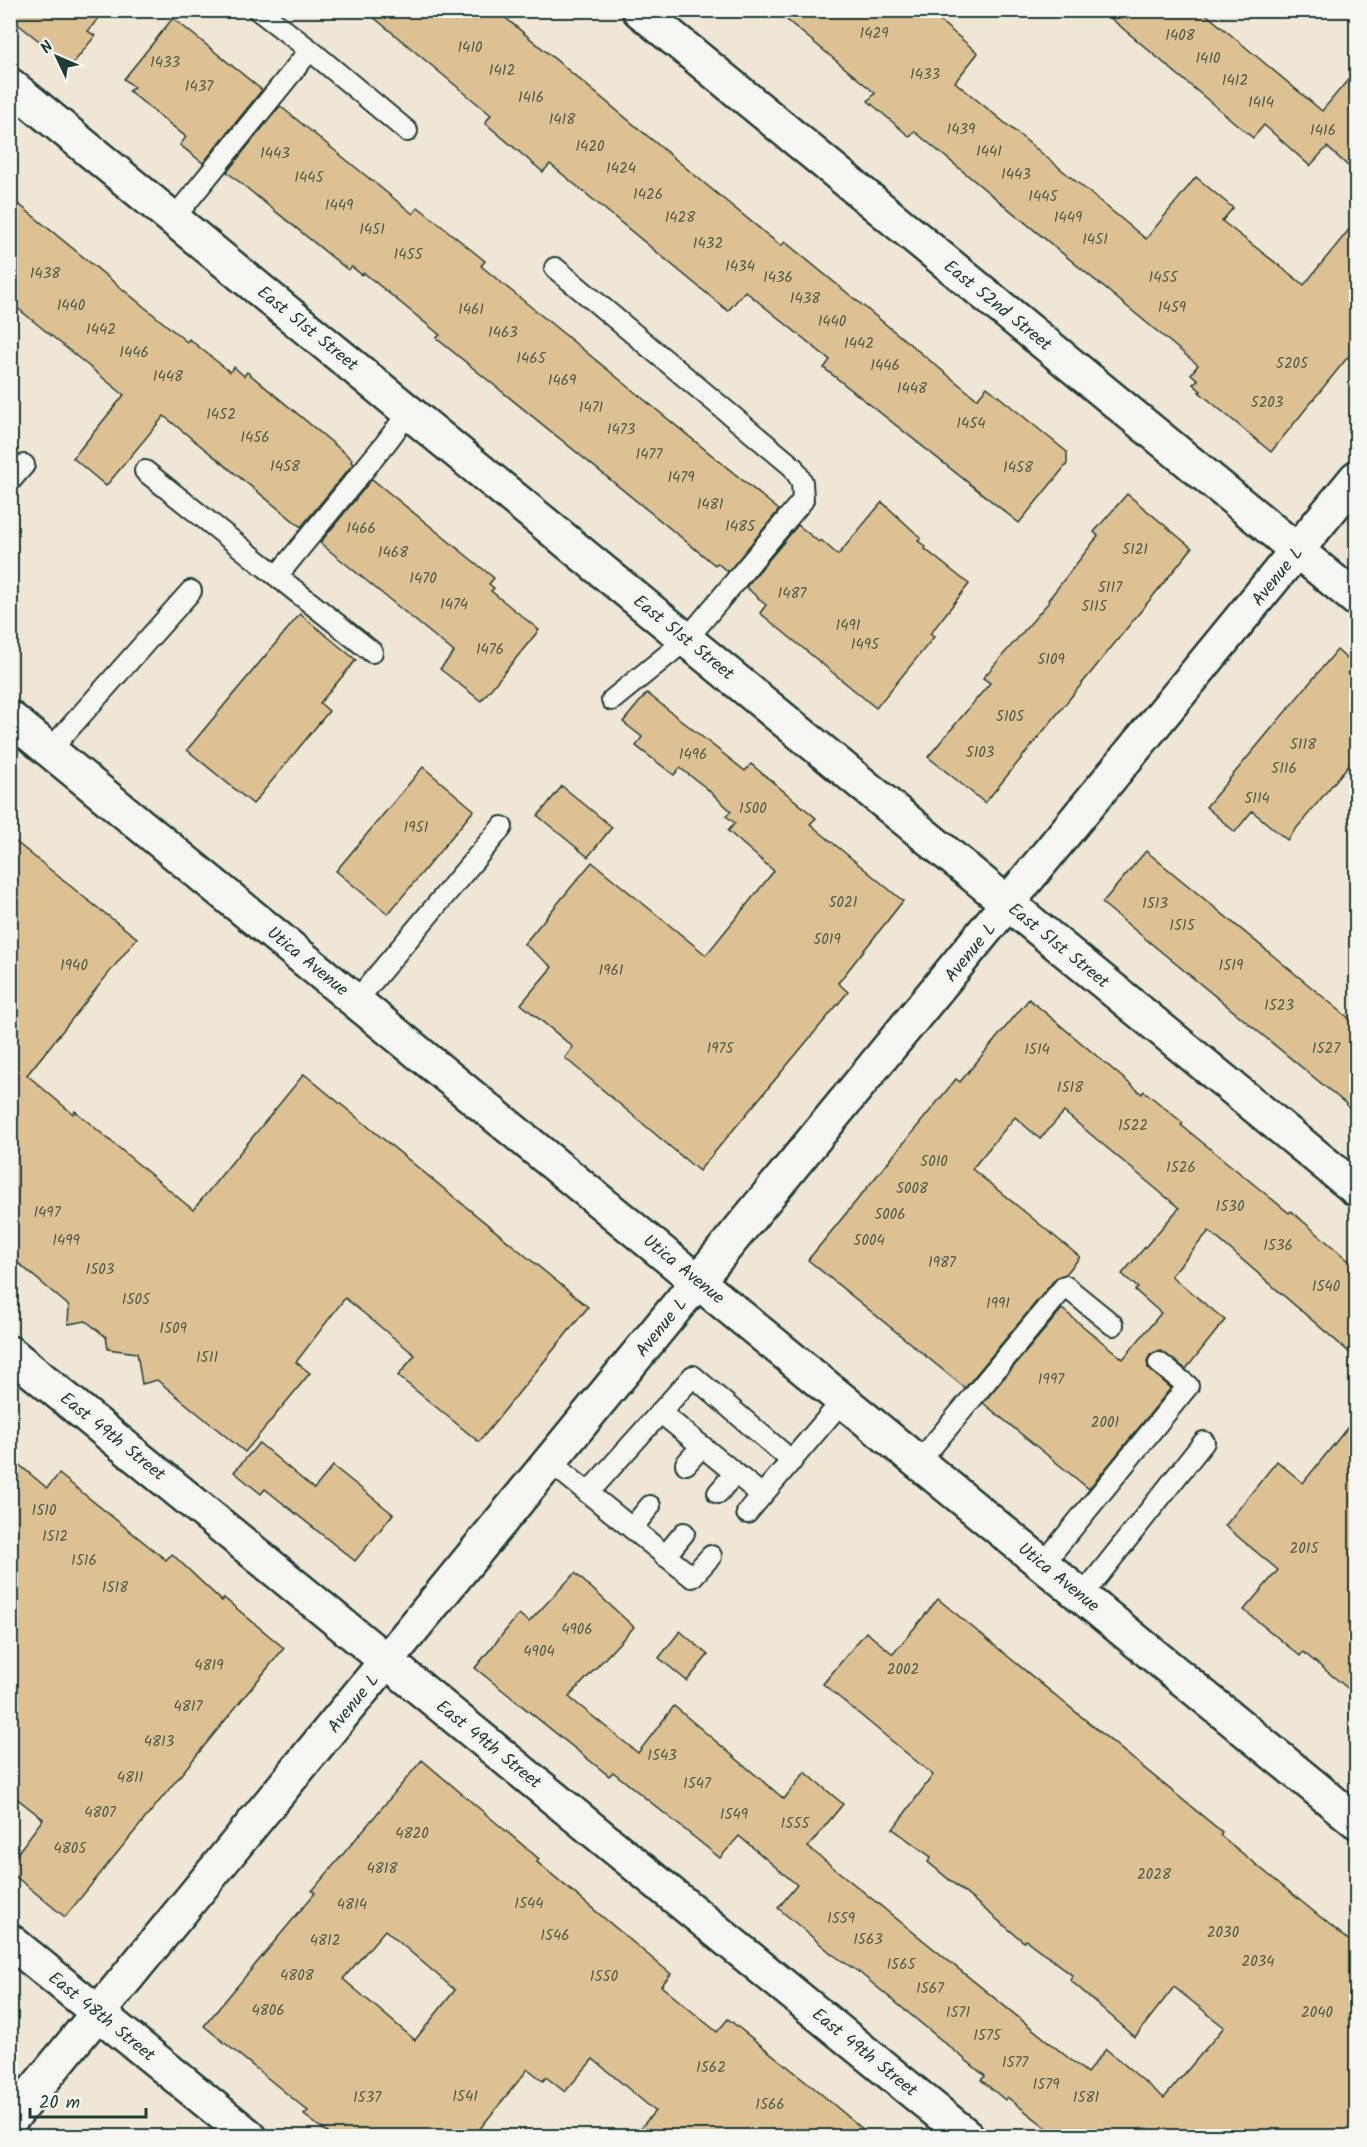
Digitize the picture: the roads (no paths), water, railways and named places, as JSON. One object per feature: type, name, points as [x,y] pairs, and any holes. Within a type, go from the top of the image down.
[{"type":"street","name":"East 52nd Street","points":[[639,10],[1356,599]]},
{"type":"street","name":"East 51st Street","points":[[10,85],[1356,1189]]},
{"type":"street","name":"Avenue L","points":[[10,2120],[1356,478]]},
{"type":"street","name":"Utica Avenue","points":[[10,718],[1356,1821]]},
{"type":"street","name":"East 49th Street","points":[[10,1353],[967,2136]]},
{"type":"street","name":"East 48th Street","points":[[10,1941],[249,2136]]},
{"type":"lane","points":[[258,10],[407,131]]},
{"type":"lane","points":[[174,218],[310,50]]},
{"type":"lane","points":[[555,268],[793,467],[801,482],[803,500],[687,639],[612,700]]},
{"type":"lane","points":[[277,576],[409,412]]},
{"type":"lane","points":[[10,481],[24,465]]},
{"type":"lane","points":[[145,471],[372,652]]},
{"type":"lane","points":[[50,750],[191,591]]},
{"type":"lane","points":[[356,1001],[502,827]]},
{"type":"lane","points":[[919,1462],[1065,1286],[1113,1325]]},
{"type":"lane","points":[[1043,1564],[1188,1386],[1159,1363]]},
{"type":"lane","points":[[588,1493],[693,1376],[792,1461]]},
{"type":"lane","points":[[747,1513],[843,1400]]},
{"type":"lane","points":[[661,1413],[762,1495]]},
{"type":"lane","points":[[1082,1596],[1204,1442]]},
{"type":"lane","points":[[686,1464],[702,1446]]},
{"type":"lane","points":[[550,1462],[692,1577],[711,1556]]},
{"type":"lane","points":[[718,1493],[735,1473]]},
{"type":"lane","points":[[632,1528],[650,1506]]},
{"type":"lane","points":[[665,1556],[684,1533]]}]
